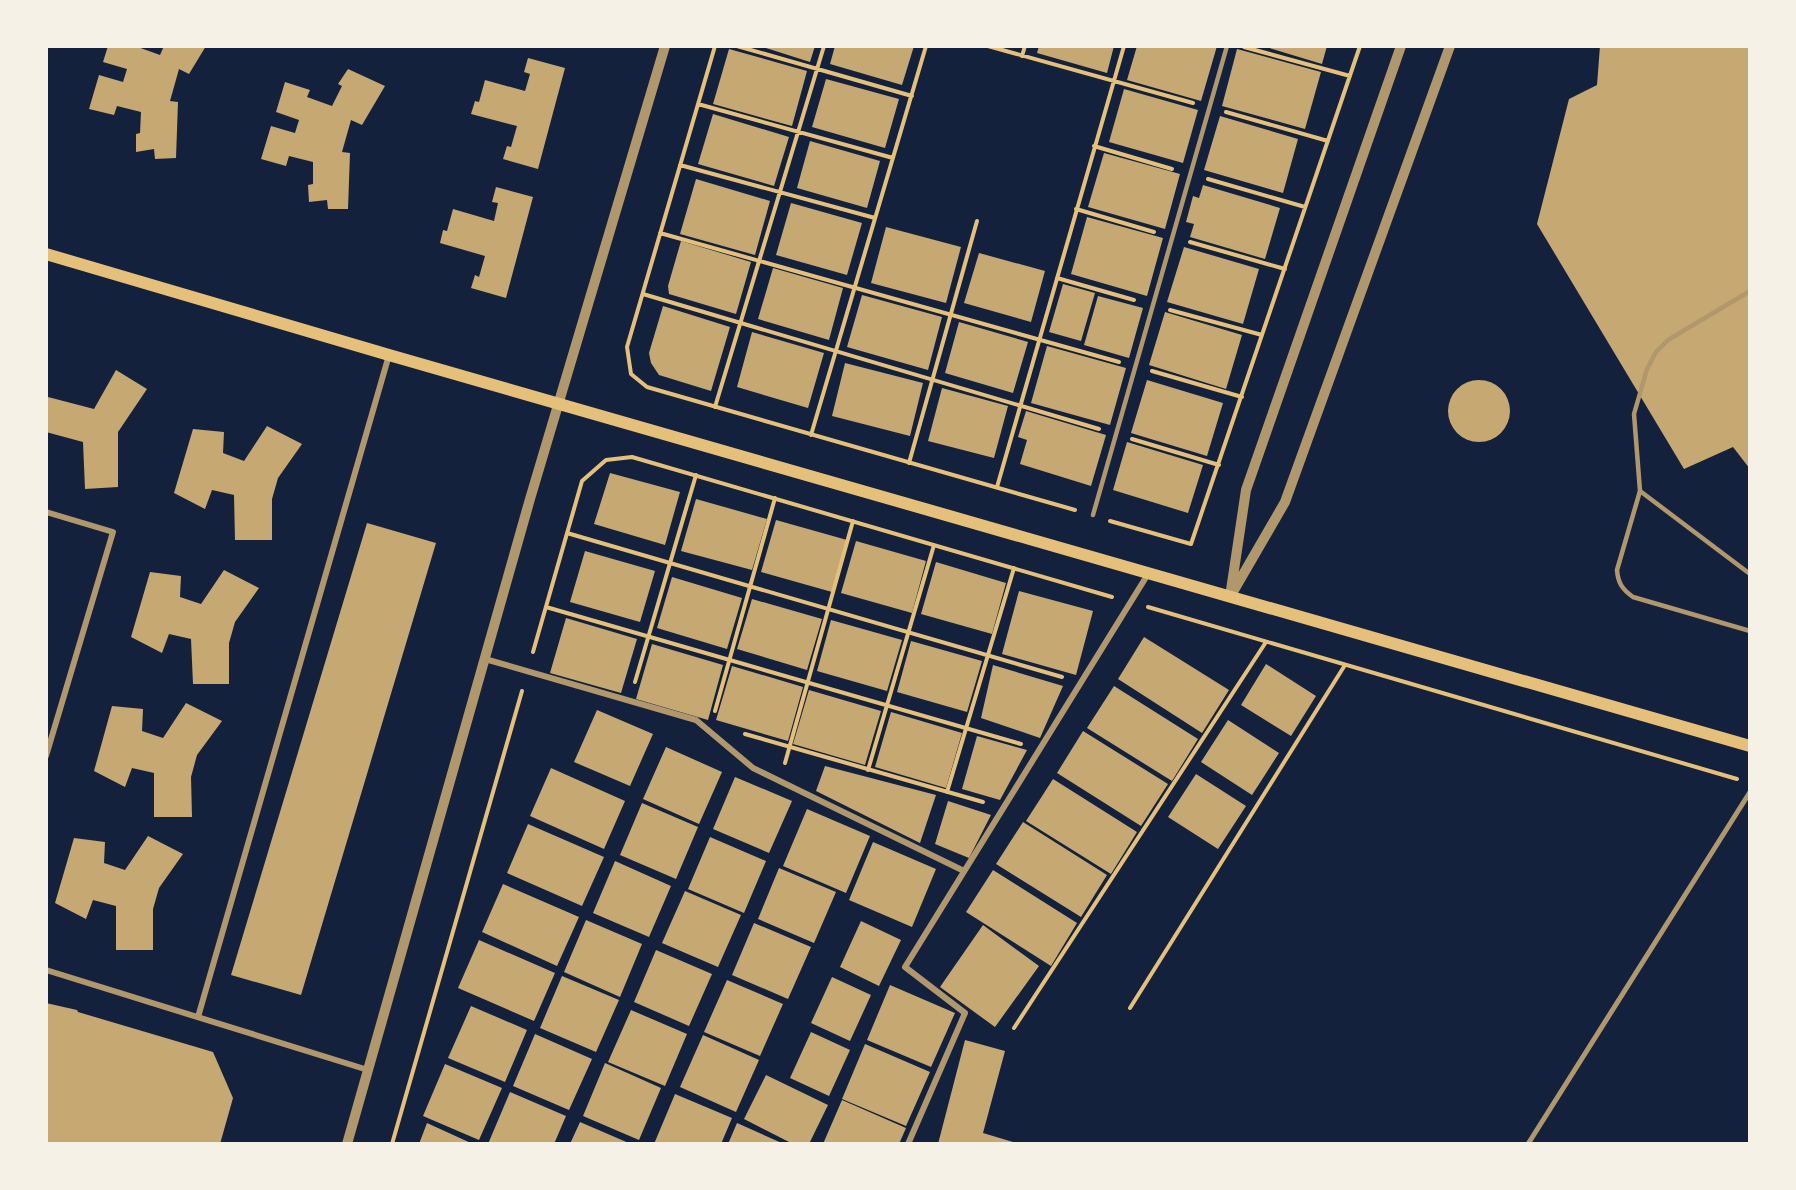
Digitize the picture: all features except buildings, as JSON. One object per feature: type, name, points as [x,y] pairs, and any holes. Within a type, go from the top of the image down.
[{"type":"main road","points":[[46,254],[389,356],[1749,746]]},
{"type":"street","points":[[347,1143],[558,404],[666,46]]},
{"type":"street","points":[[1230,597],[1246,490],[1401,46]]},
{"type":"street","points":[[1230,597],[1285,502],[1450,46]]},
{"type":"street","points":[[198,1017],[389,356]]},
{"type":"street","points":[[46,513],[113,532],[46,756]]},
{"type":"street","points":[[908,1143],[965,1013],[905,967],[1148,574]]},
{"type":"street","points":[[485,659],[696,720],[753,768],[964,871]]},
{"type":"street","points":[[1528,1143],[1749,792]]},
{"type":"street","points":[[46,970],[368,1070]]},
{"type":"lane","points":[[1092,516],[1227,46]]},
{"type":"lane","points":[[1749,291],[1668,340],[1656,352],[1647,369],[1634,414],[1640,491],[1617,570],[1618,581],[1624,591],[1633,597],[1749,631]]},
{"type":"lane","points":[[1640,491],[1749,574]]},
{"type":"path","points":[[715,46],[627,347],[631,374],[647,387],[1191,544],[1360,46]]},
{"type":"path","points":[[736,46],[912,96]]},
{"type":"path","points":[[715,407],[800,132],[824,46]]},
{"type":"path","points":[[811,435],[926,46]]},
{"type":"path","points":[[988,46],[1328,141]]},
{"type":"path","points":[[1022,56],[1025,46]]},
{"type":"path","points":[[998,488],[1124,46]]},
{"type":"path","points":[[1240,46],[1350,76]]},
{"type":"path","points":[[698,104],[893,158]]},
{"type":"path","points":[[680,165],[875,218]]},
{"type":"path","points":[[909,463],[978,221]]},
{"type":"path","points":[[660,232],[1242,397]]},
{"type":"path","points":[[643,294],[1219,465]]},
{"type":"path","points":[[392,1143],[582,481],[606,460],[632,457],[696,475],[1738,780]]},
{"type":"path","points":[[630,701],[696,475]]},
{"type":"path","points":[[696,720],[711,724],[775,498]]},
{"type":"path","points":[[780,782],[853,521]]},
{"type":"path","points":[[567,533],[1081,683]]},
{"type":"path","points":[[868,770],[934,545]]},
{"type":"path","points":[[947,792],[1014,568]]},
{"type":"path","points":[[546,608],[1039,749]]},
{"type":"path","points":[[1014,1028],[1266,642]]},
{"type":"path","points":[[1130,1008],[1345,665]]},
{"type":"path","points":[[745,734],[1004,808]]}]
